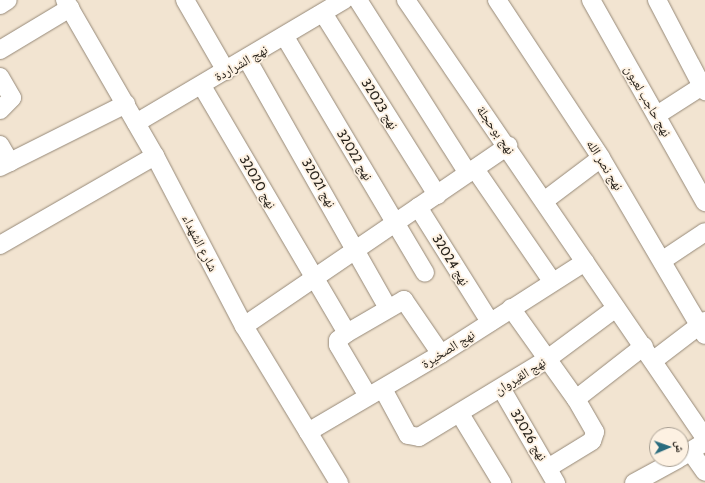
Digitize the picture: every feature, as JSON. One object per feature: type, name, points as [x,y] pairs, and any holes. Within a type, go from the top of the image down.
[{"type":"street","points":[[0,5],[8,0]]},
{"type":"street","points":[[185,0],[226,71]]},
{"type":"street","name":"نهج الشراردة","points":[[136,123],[285,37],[344,0]]},
{"type":"street","points":[[358,0],[471,171],[552,281]]},
{"type":"street","name":"نهج بوحجلة","points":[[406,0],[508,146],[705,438]]},
{"type":"street","name":"نهج نصر الله","points":[[497,0],[601,158],[703,327]]},
{"type":"street","name":"نهج حاجب لعيون","points":[[591,0],[705,202]]},
{"type":"street","points":[[657,0],[703,88],[657,115]]},
{"type":"street","points":[[0,50],[67,4]]},
{"type":"street","name":"شارع الشهداء","points":[[67,4],[155,156],[244,326],[339,483]]},
{"type":"street","name":"نهج 32023","points":[[323,13],[437,195]]},
{"type":"street","name":"نهج 32022","points":[[285,37],[425,273]]},
{"type":"street","name":"نهج 32021","points":[[247,59],[357,250],[388,308]]},
{"type":"street","points":[[0,77],[12,98],[0,110]]},
{"type":"street","name":"نهج 32020","points":[[202,86],[347,333]]},
{"type":"street","points":[[0,145],[5,164],[126,104]]},
{"type":"street","points":[[244,326],[508,146]]},
{"type":"street","points":[[0,245],[155,156]]},
{"type":"street","points":[[544,201],[601,158]]},
{"type":"street","name":"نهج 32024","points":[[418,207],[487,317]]},
{"type":"street","points":[[663,260],[705,232]]},
{"type":"street","name":"نهج الصخيرة","points":[[308,432],[441,354],[487,317],[511,308],[552,281],[585,262]]},
{"type":"street","points":[[376,392],[338,345],[338,340],[400,300],[407,301],[441,354]]},
{"type":"street","points":[[511,308],[546,360],[576,399],[595,432],[592,441],[552,476]]},
{"type":"street","name":"نهج القيروان","points":[[376,392],[408,435],[419,437],[460,414],[546,360],[616,308]]},
{"type":"street","points":[[576,399],[649,353],[703,327]]},
{"type":"street","name":"نهج 32026","points":[[501,388],[552,476]]},
{"type":"street","points":[[460,414],[502,483]]},
{"type":"street","points":[[689,452],[705,472]]},
{"type":"street","points":[[644,481],[666,467]]},
{"type":"street","points":[[699,483],[705,479]]}]
